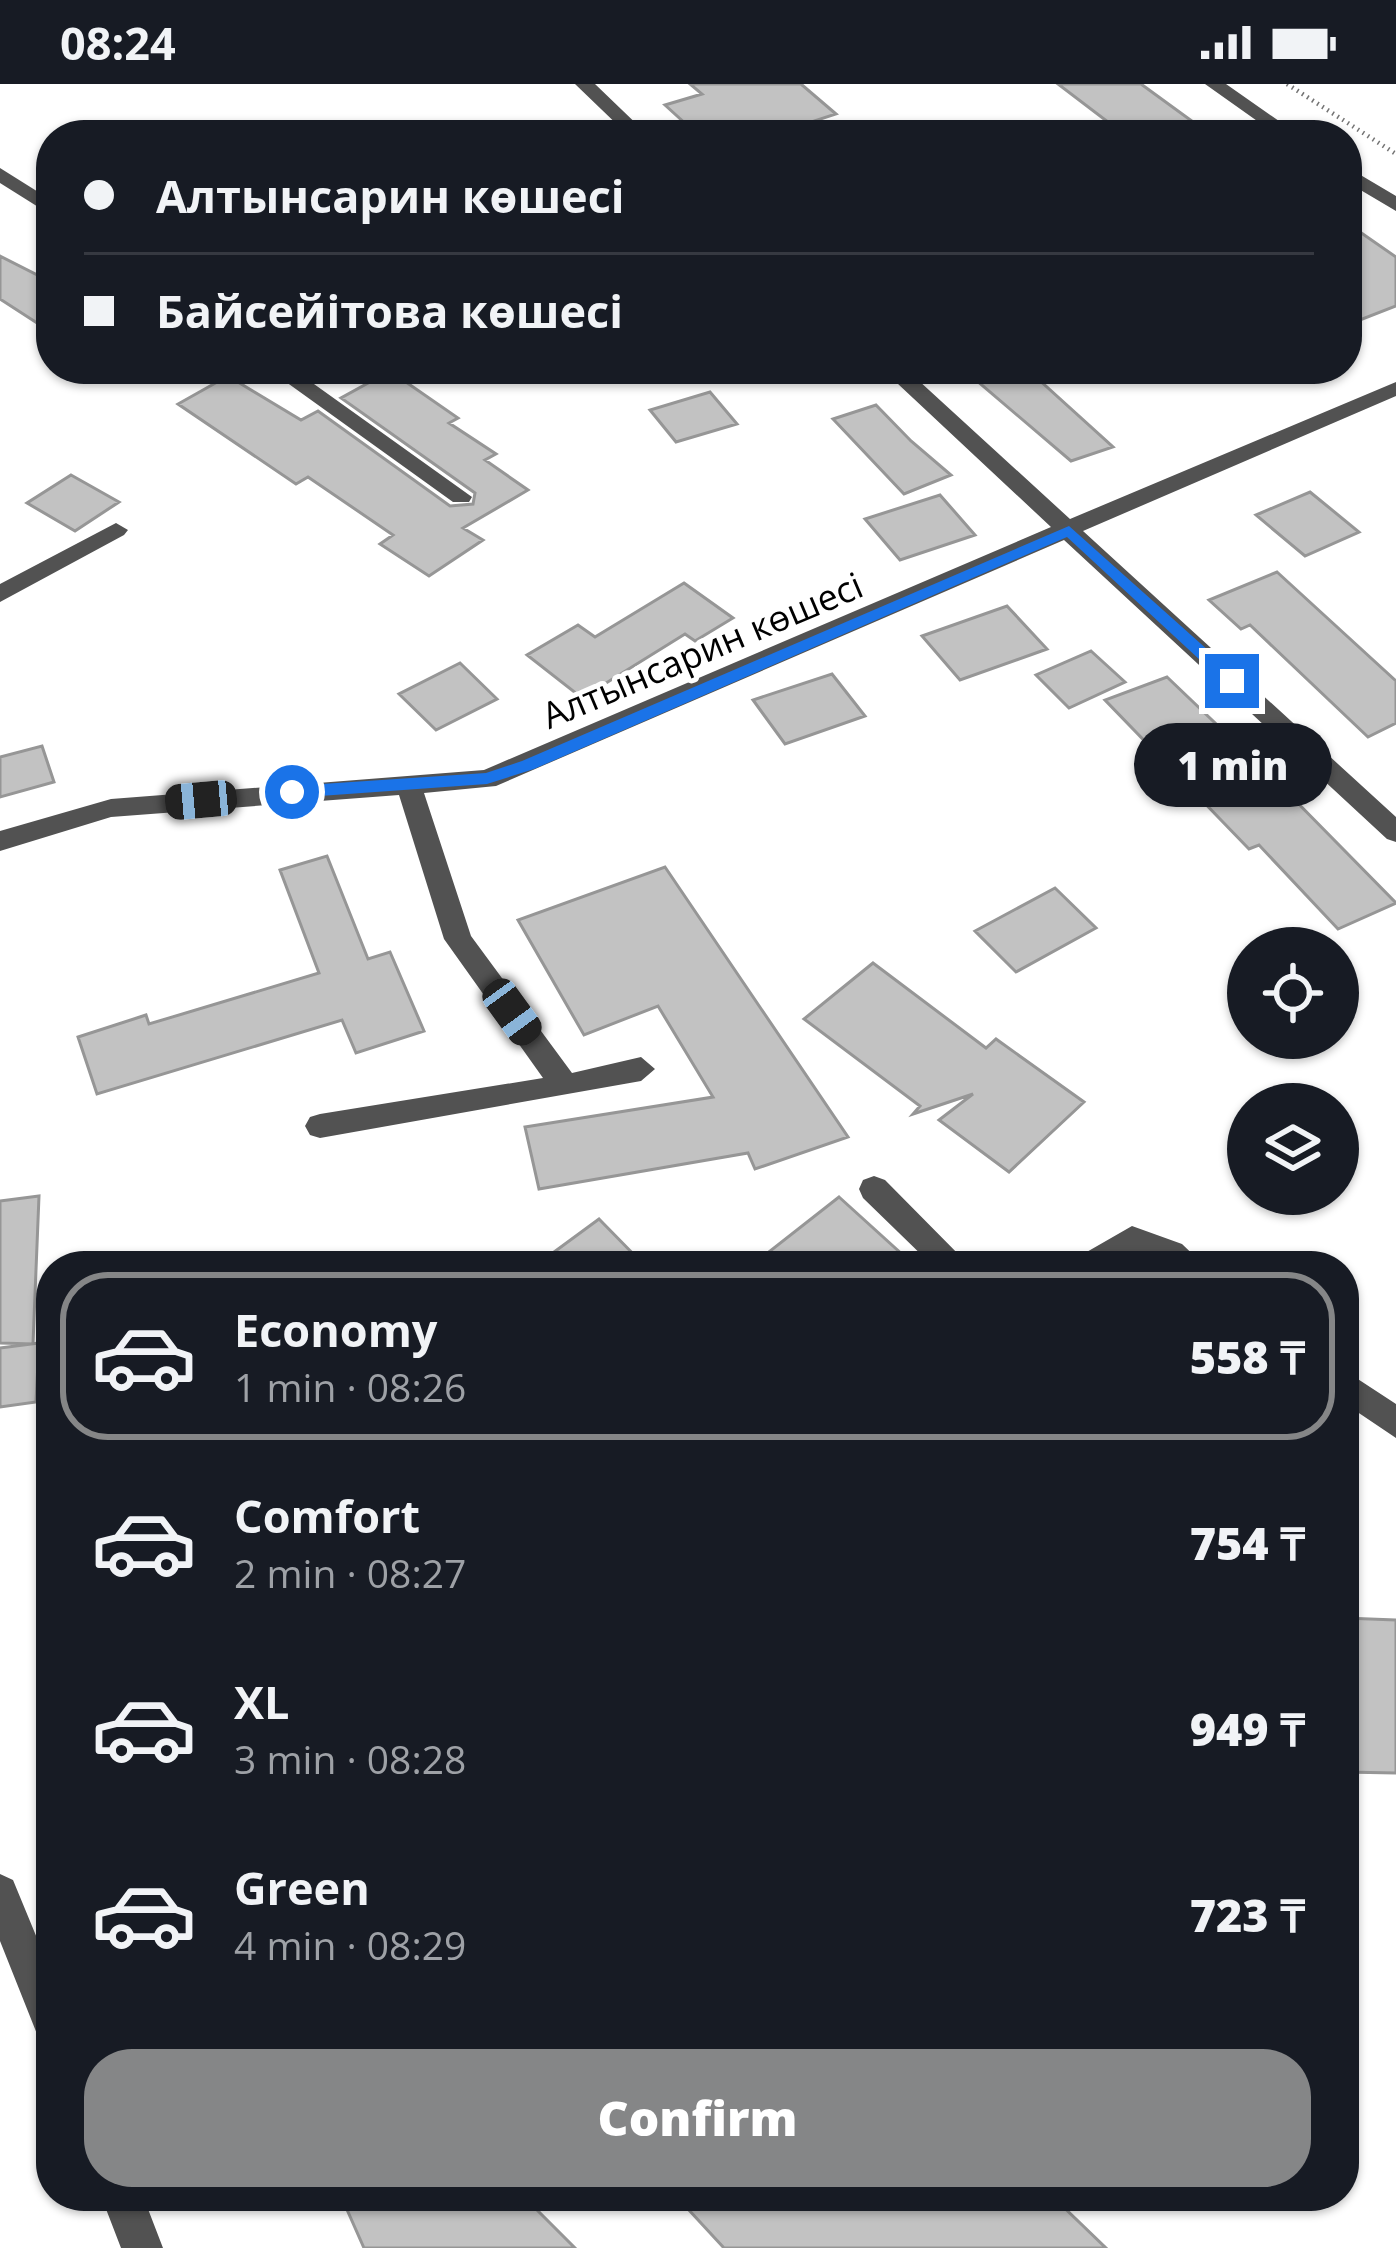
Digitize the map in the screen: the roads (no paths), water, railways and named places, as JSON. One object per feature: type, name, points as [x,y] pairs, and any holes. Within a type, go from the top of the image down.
[{"type":"street","points":[[584,84],[623,120]]},
{"type":"street","points":[[1214,84],[1268,120]]},
{"type":"street","points":[[0,174],[36,199]]},
{"type":"street","points":[[1362,182],[1396,205]]},
{"type":"street","points":[[300,384],[461,497]]},
{"type":"street","points":[[908,384],[1396,832]]},
{"type":"street","name":"Алтынсарин көшесі","points":[[0,841],[111,808],[487,778],[528,765],[1396,388]]},
{"type":"street","points":[[0,594],[116,530]]},
{"type":"street","points":[[408,783],[458,939],[565,1086]]},
{"type":"street","points":[[320,1126],[641,1069]]},
{"type":"street","points":[[874,1189],[938,1251]]},
{"type":"street","points":[[1112,1251],[1132,1238],[1166,1251]]},
{"type":"street","points":[[1359,1395],[1396,1423]]},
{"type":"street","points":[[0,1893],[36,1983]]},
{"type":"street","points":[[128,2211],[142,2248]]}]
